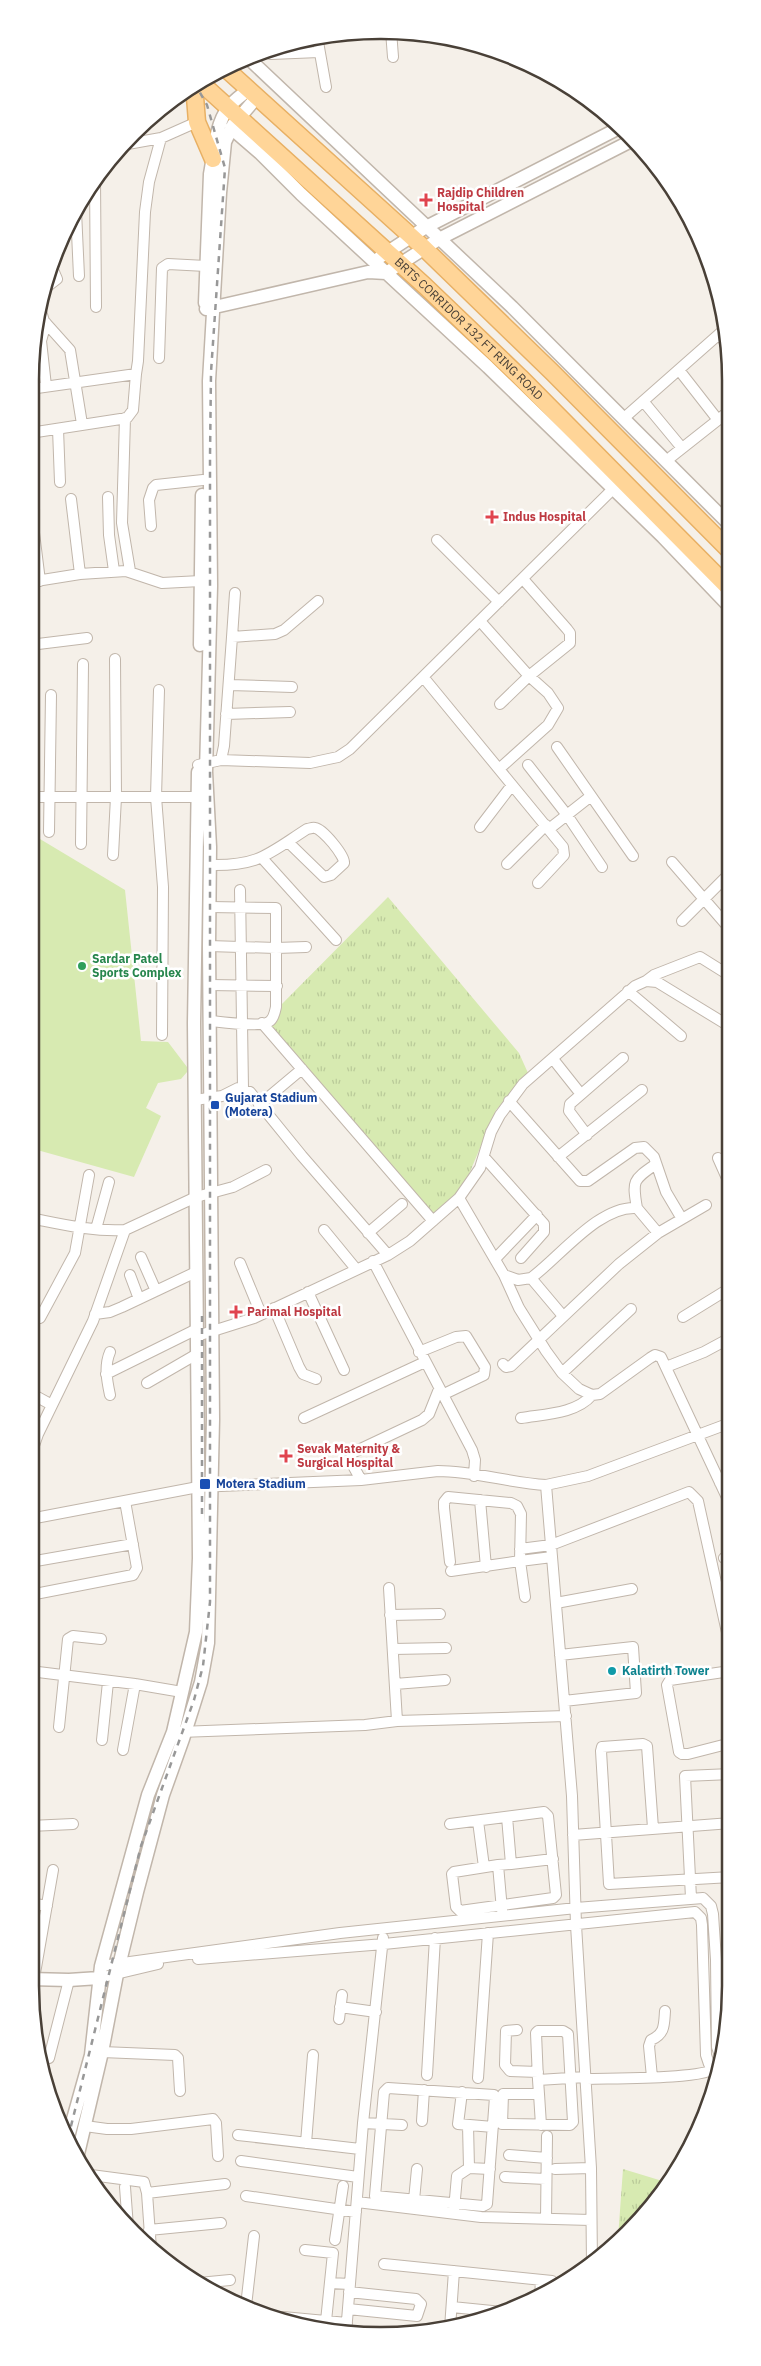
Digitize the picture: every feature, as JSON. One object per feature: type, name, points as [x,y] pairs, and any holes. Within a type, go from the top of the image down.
[{"type":"main road","points":[[231,73],[424,248],[559,379],[722,543]]},
{"type":"main road","name":"BRTS CORRIDOR 132 FT RING ROAD","points":[[205,88],[232,118],[393,269],[425,286],[520,377],[617,485],[722,581]]},
{"type":"main road","points":[[195,94],[197,122],[213,158]]},
{"type":"street","points":[[392,39],[393,57]]},
{"type":"street","points":[[318,44],[326,87]]},
{"type":"street","points":[[281,54],[319,52]]},
{"type":"street","points":[[254,63],[512,307],[722,518]]},
{"type":"street","points":[[202,764],[211,586],[208,381],[209,308],[206,266],[210,174],[220,126],[232,118],[253,93]]},
{"type":"street","points":[[80,2147],[102,2052],[118,1969],[179,1732],[182,1692],[196,1632],[198,1487],[195,1100],[202,797],[201,581],[203,480],[200,373],[209,308],[225,142],[232,118]]},
{"type":"street","points":[[135,143],[161,138],[197,122]]},
{"type":"street","points":[[368,272],[381,257],[426,227],[613,131]]},
{"type":"street","points":[[39,432],[125,418],[131,415],[138,360],[145,212],[149,182],[161,138]]},
{"type":"street","points":[[209,308],[368,272],[393,269],[439,239],[626,143]]},
{"type":"street","points":[[95,193],[96,307]]},
{"type":"street","points":[[77,224],[80,276]]},
{"type":"street","points":[[159,358],[162,268],[168,264],[206,266]]},
{"type":"street","points":[[44,324],[70,350],[77,381],[82,424]]},
{"type":"street","points":[[624,418],[719,335]]},
{"type":"street","points":[[41,342],[46,386]]},
{"type":"street","points":[[679,370],[718,420]]},
{"type":"street","points":[[39,387],[136,374]]},
{"type":"street","points":[[643,401],[682,448]]},
{"type":"street","points":[[670,457],[722,417]]},
{"type":"street","points":[[125,418],[122,523],[130,571]]},
{"type":"street","points":[[58,429],[60,482]]},
{"type":"street","points":[[151,526],[149,500],[152,488],[156,485],[203,480]]},
{"type":"street","points":[[202,764],[221,760],[310,763],[338,757],[350,749],[424,678],[617,485],[663,538],[722,600]]},
{"type":"street","points":[[108,497],[108,535],[114,571]]},
{"type":"street","points":[[72,499],[80,574]]},
{"type":"street","points":[[436,540],[498,602]]},
{"type":"street","points":[[39,580],[80,574],[130,571],[162,583],[201,581]]},
{"type":"street","points":[[500,704],[529,676],[570,643],[571,639],[567,629],[523,578]]},
{"type":"street","points":[[221,760],[235,593]]},
{"type":"street","points":[[232,637],[275,634],[284,630],[318,601]]},
{"type":"street","points":[[480,620],[529,676],[548,693],[558,708],[548,725],[499,769]]},
{"type":"street","points":[[39,644],[87,638]]},
{"type":"street","points":[[113,855],[116,797],[115,660]]},
{"type":"street","points":[[81,844],[83,664]]},
{"type":"street","points":[[424,678],[563,847],[564,855],[538,883]]},
{"type":"street","points":[[228,685],[292,687]]},
{"type":"street","points":[[158,690],[156,797],[163,887],[162,1035]]},
{"type":"street","points":[[49,832],[51,695]]},
{"type":"street","points":[[226,714],[290,712]]},
{"type":"street","points":[[558,747],[633,856]]},
{"type":"street","points":[[528,765],[567,815],[602,867]]},
{"type":"street","points":[[480,827],[512,785]]},
{"type":"street","points":[[507,864],[547,827],[592,796]]},
{"type":"street","points":[[39,797],[202,797]]},
{"type":"street","points":[[70,2129],[91,2055],[100,1972],[148,1795],[201,1682],[208,1642],[212,1486],[211,1021],[209,946],[211,865],[202,797]]},
{"type":"street","points":[[211,865],[235,866],[262,858],[307,829],[316,828],[344,857],[344,863],[331,875],[324,877],[288,842]]},
{"type":"street","points":[[262,858],[336,940]]},
{"type":"street","points":[[672,862],[722,920]]},
{"type":"street","points":[[682,921],[722,881]]},
{"type":"street","points":[[240,890],[243,1088]]},
{"type":"street","points":[[210,907],[276,908],[277,986],[276,1006],[272,1020],[262,1023],[211,1021]]},
{"type":"street","points":[[209,946],[240,948],[306,947]]},
{"type":"street","points":[[106,1374],[197,1332],[212,1332],[261,1314],[388,1255],[410,1241],[459,1198],[472,1182],[484,1157],[491,1132],[509,1101],[524,1084],[628,991],[654,975],[700,957],[722,971]]},
{"type":"street","points":[[646,981],[657,982],[722,1022]]},
{"type":"street","points":[[210,985],[277,986]]},
{"type":"street","points":[[628,991],[681,1036]]},
{"type":"street","points":[[262,1023],[434,1221]]},
{"type":"street","points":[[587,1135],[568,1108],[580,1093],[623,1058]]},
{"type":"street","points":[[552,1059],[580,1093]]},
{"type":"street","points":[[259,1105],[302,1069]]},
{"type":"street","points":[[195,1100],[210,1098],[243,1088],[250,1092],[259,1105],[388,1255]]},
{"type":"street","points":[[558,1157],[642,1090]]},
{"type":"street","points":[[509,1101],[577,1179],[584,1182],[640,1146],[644,1147],[651,1153],[666,1192],[682,1219]]},
{"type":"street","points":[[484,1157],[544,1224],[544,1232],[521,1258]]},
{"type":"street","points":[[718,1158],[722,1167]]},
{"type":"street","points":[[656,1164],[635,1180],[633,1185],[637,1208],[658,1233]]},
{"type":"street","points":[[39,1220],[96,1230],[125,1230],[196,1197],[233,1187],[266,1170]]},
{"type":"street","points":[[40,1318],[71,1263],[81,1227],[89,1175]]},
{"type":"street","points":[[96,1230],[109,1182]]},
{"type":"street","points":[[459,1198],[504,1275],[518,1308],[538,1340],[562,1373],[579,1389],[592,1395]]},
{"type":"street","points":[[368,1233],[402,1204]]},
{"type":"street","points":[[503,1364],[511,1366],[619,1264],[658,1233],[706,1204]]},
{"type":"street","points":[[504,1275],[518,1280],[531,1278],[601,1218],[619,1209],[637,1208]]},
{"type":"street","points":[[494,1259],[537,1215]]},
{"type":"street","points":[[39,1432],[96,1314],[125,1230]]},
{"type":"street","points":[[324,1230],[356,1269]]},
{"type":"street","points":[[141,1257],[156,1291]]},
{"type":"street","points":[[373,1261],[472,1450],[475,1460],[474,1476]]},
{"type":"street","points":[[240,1263],[261,1314]]},
{"type":"street","points":[[96,1314],[110,1312],[196,1272]]},
{"type":"street","points":[[130,1275],[139,1299]]},
{"type":"street","points":[[531,1278],[563,1316]]},
{"type":"street","points":[[308,1292],[344,1370]]},
{"type":"street","points":[[683,1316],[722,1293]]},
{"type":"street","points":[[274,1308],[303,1374],[316,1379]]},
{"type":"street","points":[[562,1373],[631,1309]]},
{"type":"street","points":[[361,1480],[351,1462],[352,1453],[422,1420],[428,1414],[441,1392],[484,1375],[485,1367],[466,1336],[456,1337],[419,1352]]},
{"type":"street","points":[[666,1367],[704,1352],[722,1342]]},
{"type":"street","points":[[110,1352],[106,1374],[110,1395]]},
{"type":"street","points":[[147,1383],[197,1354]]},
{"type":"street","points":[[520,1418],[574,1408],[592,1395],[608,1389],[655,1355],[660,1356],[722,1487]]},
{"type":"street","points":[[304,1418],[425,1362]]},
{"type":"street","points":[[39,1398],[52,1405]]},
{"type":"street","points":[[39,1517],[198,1487],[361,1480],[438,1471],[519,1484],[546,1485],[588,1476],[722,1426]]},
{"type":"street","points":[[546,1485],[566,1716],[576,1925],[591,2168],[592,2255]]},
{"type":"street","points":[[520,1549],[551,1545],[689,1492],[698,1501],[722,1610]]},
{"type":"street","points":[[526,1597],[520,1561],[521,1514],[517,1506],[511,1503],[448,1497],[444,1502],[451,1567],[486,1567],[520,1561],[552,1557]]},
{"type":"street","points":[[480,1500],[486,1567]]},
{"type":"street","points":[[39,1593],[133,1575],[136,1568],[125,1501]]},
{"type":"street","points":[[39,1560],[133,1544]]},
{"type":"street","points":[[389,1588],[397,1721]]},
{"type":"street","points":[[556,1603],[632,1589]]},
{"type":"street","points":[[390,1615],[440,1614]]},
{"type":"street","points":[[59,1727],[69,1638],[73,1636],[101,1639]]},
{"type":"street","points":[[393,1649],[446,1648]]},
{"type":"street","points":[[560,1655],[633,1648],[636,1693],[564,1701]]},
{"type":"street","points":[[39,1672],[135,1684],[182,1692]]},
{"type":"street","points":[[722,1672],[670,1680],[667,1685],[679,1752],[688,1754],[722,1745]]},
{"type":"street","points":[[395,1684],[445,1680]]},
{"type":"street","points":[[102,1740],[108,1682]]},
{"type":"street","points":[[123,1750],[135,1684]]},
{"type":"street","points":[[179,1732],[397,1721],[566,1716]]},
{"type":"street","points":[[653,1828],[647,1746],[643,1744],[602,1747],[609,1884],[722,1878]]},
{"type":"street","points":[[691,1898],[685,1776],[722,1774]]},
{"type":"street","points":[[450,1824],[544,1812],[548,1816],[553,1859],[556,1895],[460,1911],[456,1908],[452,1874],[454,1872],[553,1859]]},
{"type":"street","points":[[507,1817],[511,1864]]},
{"type":"street","points":[[478,1821],[484,1867]]},
{"type":"street","points":[[573,1835],[722,1823]]},
{"type":"street","points":[[39,1826],[73,1824]]},
{"type":"street","points":[[498,1865],[502,1916]]},
{"type":"street","points":[[39,1931],[47,1906],[53,1870]]},
{"type":"street","points":[[39,1979],[83,1979],[100,1972],[340,1933],[576,1908],[703,1898],[711,1906],[716,1960],[717,2045]]},
{"type":"street","points":[[39,1905],[47,1906]]},
{"type":"street","points":[[118,1969],[199,1959],[384,1944],[690,1912],[699,1915],[702,1925],[705,2046],[709,2064],[712,2068]]},
{"type":"street","points":[[347,2326],[360,2154],[384,1944],[382,1930]]},
{"type":"street","points":[[478,2078],[488,1933]]},
{"type":"street","points":[[426,2076],[435,1938]]},
{"type":"street","points":[[49,2058],[69,1980]]},
{"type":"street","points":[[339,2020],[342,1995]]},
{"type":"street","points":[[340,2007],[376,2012]]},
{"type":"street","points":[[652,2077],[649,2046],[651,2040],[658,2037],[662,2032],[665,2011]]},
{"type":"street","points":[[518,2030],[506,2032],[505,2065],[510,2071],[538,2076],[570,2078],[652,2077],[711,2072]]},
{"type":"street","points":[[539,2094],[504,2093],[502,2122],[505,2124],[541,2124],[573,2123],[568,2034],[565,2031],[537,2032],[541,2124]]},
{"type":"street","points":[[102,2052],[175,2055],[178,2058],[180,2091]]},
{"type":"street","points":[[306,2143],[313,2055]]},
{"type":"street","points":[[246,2196],[339,2210],[356,2207],[454,2209],[483,2206],[487,2204],[494,2095],[462,2092],[388,2088],[385,2090],[375,2196],[414,2200],[454,2209],[480,2217],[591,2220]]},
{"type":"street","points":[[422,2121],[424,2090]]},
{"type":"street","points":[[462,2092],[458,2124],[493,2127]]},
{"type":"street","points":[[84,2126],[107,2130],[131,2129],[213,2119],[216,2123],[218,2156]]},
{"type":"street","points":[[363,2124],[402,2125]]},
{"type":"street","points":[[468,2125],[469,2168]]},
{"type":"street","points":[[238,2135],[306,2143],[360,2154],[377,2160]]},
{"type":"street","points":[[546,2219],[547,2136]]},
{"type":"street","points":[[509,2155],[547,2158]]},
{"type":"street","points":[[241,2161],[358,2177]]},
{"type":"street","points":[[454,2209],[457,2176],[469,2168],[490,2169]]},
{"type":"street","points":[[554,2169],[591,2168]]},
{"type":"street","points":[[414,2200],[417,2169]]},
{"type":"street","points":[[96,2176],[140,2180],[146,2184],[150,2237]]},
{"type":"street","points":[[505,2177],[546,2179]]},
{"type":"street","points":[[148,2192],[225,2184]]},
{"type":"street","points":[[335,2240],[343,2186]]},
{"type":"street","points":[[125,2187],[127,2214]]},
{"type":"street","points":[[149,2230],[221,2223]]},
{"type":"street","points":[[247,2300],[254,2236]]},
{"type":"street","points":[[305,2250],[333,2253],[326,2321]]},
{"type":"street","points":[[384,2264],[551,2281]]},
{"type":"street","points":[[451,2320],[454,2271]]},
{"type":"street","points":[[211,2282],[230,2280]]},
{"type":"street","points":[[541,2280],[541,2287]]},
{"type":"street","points":[[330,2283],[416,2299],[421,2304],[417,2316],[348,2310]]},
{"type":"street","points":[[452,2307],[486,2310]]},
{"type":"street","points":[[306,2319],[334,2324]]},
{"type":"green space","name":"Sardar Patel Sports Complex","points":[[39,838],[125,890],[141,1041],[168,1042],[187,1067],[187,1072],[181,1079],[158,1083],[146,1108],[161,1116],[134,1177],[39,1151]]},
{"type":"green space","points":[[388,897],[519,1053],[528,1073],[496,1110],[464,1186],[431,1216],[264,1029],[278,1008]]},
{"type":"green space","points":[[623,2169],[661,2181],[652,2194],[619,2230]]},
{"type":"railway","points":[[70,2129],[141,1846],[194,1700],[203,1666],[210,1602],[210,457],[211,372],[225,168],[207,105],[199,91]]},
{"type":"railway","points":[[202,1314],[202,1514]]},
{"type":"place","name":"Rajdip Children Hospital","points":[[426,200]]},
{"type":"place","name":"Indus Hospital","points":[[492,517]]},
{"type":"place","name":"Sardar Patel Sports Complex","points":[[82,966]]},
{"type":"place","name":"Gujarat Stadium (Motera)","points":[[215,1105]]},
{"type":"place","name":"Parimal Hospital","points":[[236,1312]]},
{"type":"place","name":"Sevak Maternity & Surgical Hospital","points":[[286,1456]]},
{"type":"place","name":"Motera Stadium","points":[[205,1484]]},
{"type":"place","name":"Kalatirth Tower","points":[[612,1671]]}]
